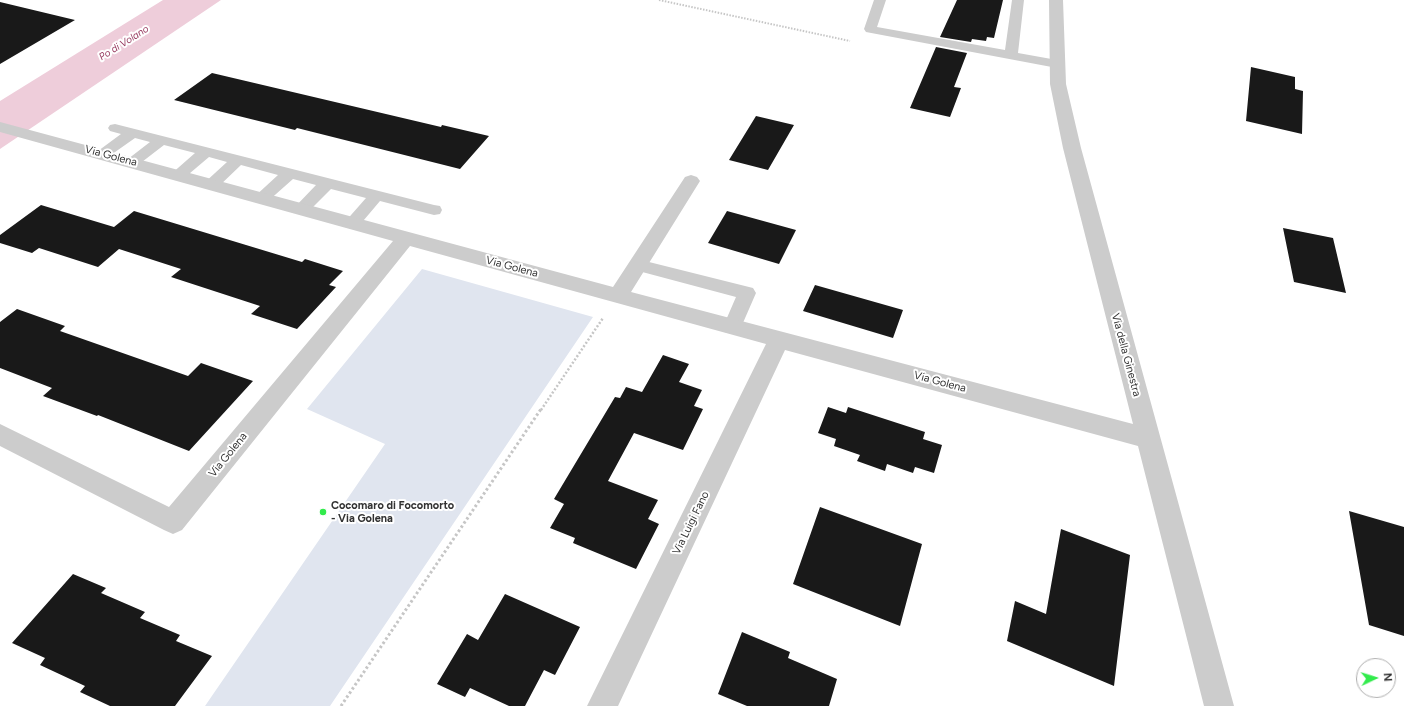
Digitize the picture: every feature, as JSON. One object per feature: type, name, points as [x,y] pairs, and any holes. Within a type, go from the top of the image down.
[{"type":"street","name":"Via della Ginestra","points":[[1056,0],[1058,84],[1072,148],[1219,706]]},
{"type":"street","name":"Via Golena","points":[[0,127],[133,162],[779,340],[1148,438]]},
{"type":"street","points":[[618,296],[691,181]]},
{"type":"street","name":"Via Golena","points":[[0,434],[173,522],[406,238]]},
{"type":"street","name":"Via Luigi Fano","points":[[602,706],[779,340]]},
{"type":"lane","points":[[880,0],[870,29],[1057,64]]},
{"type":"lane","points":[[1011,55],[1018,0]]},
{"type":"lane","points":[[115,128],[434,210]]},
{"type":"lane","points":[[103,154],[133,132]]},
{"type":"lane","points":[[133,162],[162,140]]},
{"type":"lane","points":[[178,175],[207,151]]},
{"type":"lane","points":[[210,184],[238,160]]},
{"type":"lane","points":[[261,198],[290,173]]},
{"type":"lane","points":[[301,209],[328,182]]},
{"type":"lane","points":[[352,223],[377,195]]},
{"type":"lane","points":[[637,265],[746,294],[732,327]]},
{"type":"path","points":[[341,706],[618,296]]},
{"type":"shaded area","points":[[422,269],[593,317],[330,706],[205,706],[385,444],[307,409]]},
{"type":"water","name":"Po di Volano","points":[[163,0],[221,0],[0,149],[0,101]]},
{"type":"building","points":[[957,0],[1003,0],[994,38],[987,37],[986,41],[972,39],[971,42],[940,37]]},
{"type":"building","points":[[0,2],[75,20],[0,64]]},
{"type":"building","points":[[936,47],[967,53],[954,87],[961,88],[950,117],[910,108]]},
{"type":"building","points":[[1251,67],[1295,77],[1295,89],[1303,91],[1302,134],[1246,121]]},
{"type":"building","points":[[212,73],[441,127],[442,125],[489,136],[460,169],[297,128],[295,130],[174,100]]},
{"type":"building","points":[[756,116],[794,125],[768,170],[729,160]]},
{"type":"building","points":[[41,205],[114,227],[134,211],[302,262],[305,259],[343,271],[329,285],[336,287],[297,329],[251,314],[260,306],[171,277],[181,269],[119,249],[98,267],[39,248],[32,253],[0,243],[0,235]]},
{"type":"building","points":[[727,211],[796,230],[779,264],[708,243]]},
{"type":"building","points":[[1283,228],[1333,238],[1346,293],[1294,282]]},
{"type":"building","points":[[815,285],[903,310],[893,338],[803,311]]},
{"type":"building","points":[[17,309],[65,326],[60,331],[188,376],[201,363],[253,381],[189,451],[98,415],[97,416],[43,396],[52,388],[0,368],[0,322]]},
{"type":"building","points":[[663,355],[689,364],[679,382],[702,390],[694,406],[703,409],[683,450],[634,433],[608,481],[658,500],[648,519],[659,524],[636,569],[573,543],[575,538],[550,528],[564,504],[554,499],[615,397],[620,398],[626,387],[642,392]]},
{"type":"building","points":[[828,407],[846,413],[848,407],[925,432],[923,439],[942,445],[934,473],[915,467],[913,473],[887,464],[885,471],[857,461],[860,455],[834,446],[836,439],[818,433]]},
{"type":"building","points":[[820,507],[922,544],[900,626],[793,584]]},
{"type":"building","points":[[1349,511],[1404,527],[1404,636],[1369,625]]},
{"type":"building","points":[[1061,529],[1130,555],[1114,686],[1007,641],[1015,601],[1046,614]]},
{"type":"building","points":[[73,574],[106,588],[101,593],[145,612],[140,618],[180,635],[176,641],[212,656],[175,706],[110,706],[80,692],[85,686],[40,665],[45,658],[12,643]]},
{"type":"building","points":[[505,594],[580,627],[555,675],[544,670],[525,706],[509,706],[470,688],[465,697],[437,684],[467,634],[478,640]]},
{"type":"building","points":[[742,632],[790,652],[788,658],[837,679],[829,706],[747,706],[718,694]]},
{"type":"place","name":"Cocomaro di Focomorto - Via Golena","points":[[323,512]]}]
